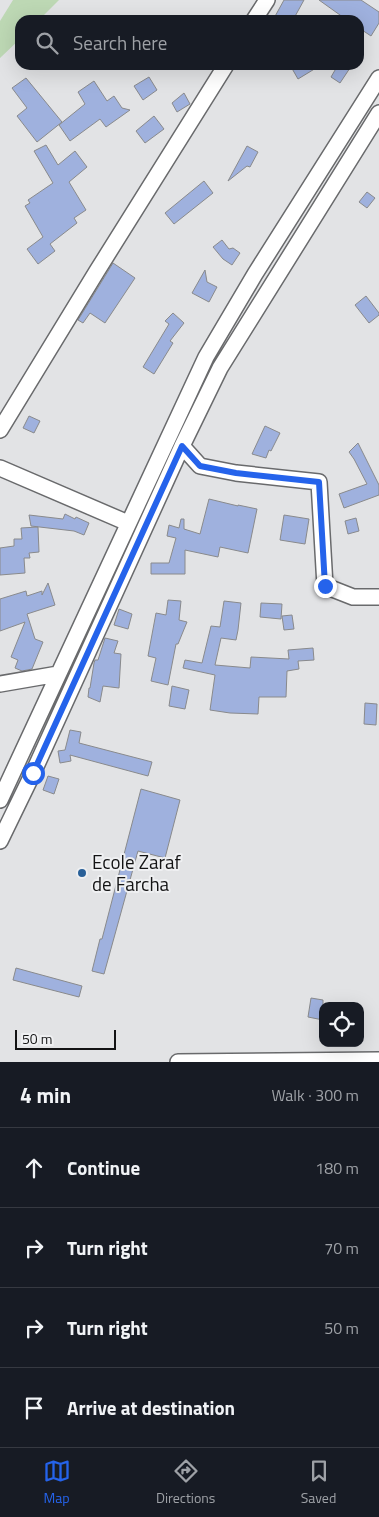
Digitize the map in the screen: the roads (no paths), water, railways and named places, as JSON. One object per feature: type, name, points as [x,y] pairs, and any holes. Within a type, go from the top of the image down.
[{"type":"street","points":[[257,15],[267,0]]},
{"type":"street","points":[[0,430],[223,70]]},
{"type":"street","points":[[0,800],[206,357],[255,274],[379,78]]},
{"type":"street","points":[[0,841],[33,773],[182,446],[220,368],[379,113]]},
{"type":"street","points":[[182,446],[200,466],[236,473],[319,482],[325,586],[353,598],[379,597]]},
{"type":"street","points":[[0,468],[128,523]]},
{"type":"street","points":[[0,684],[58,674]]},
{"type":"street","points":[[178,1062],[378,1061]]},
{"type":"place","name":"Ecole Zaraf de Farcha","points":[[82,873]]}]
